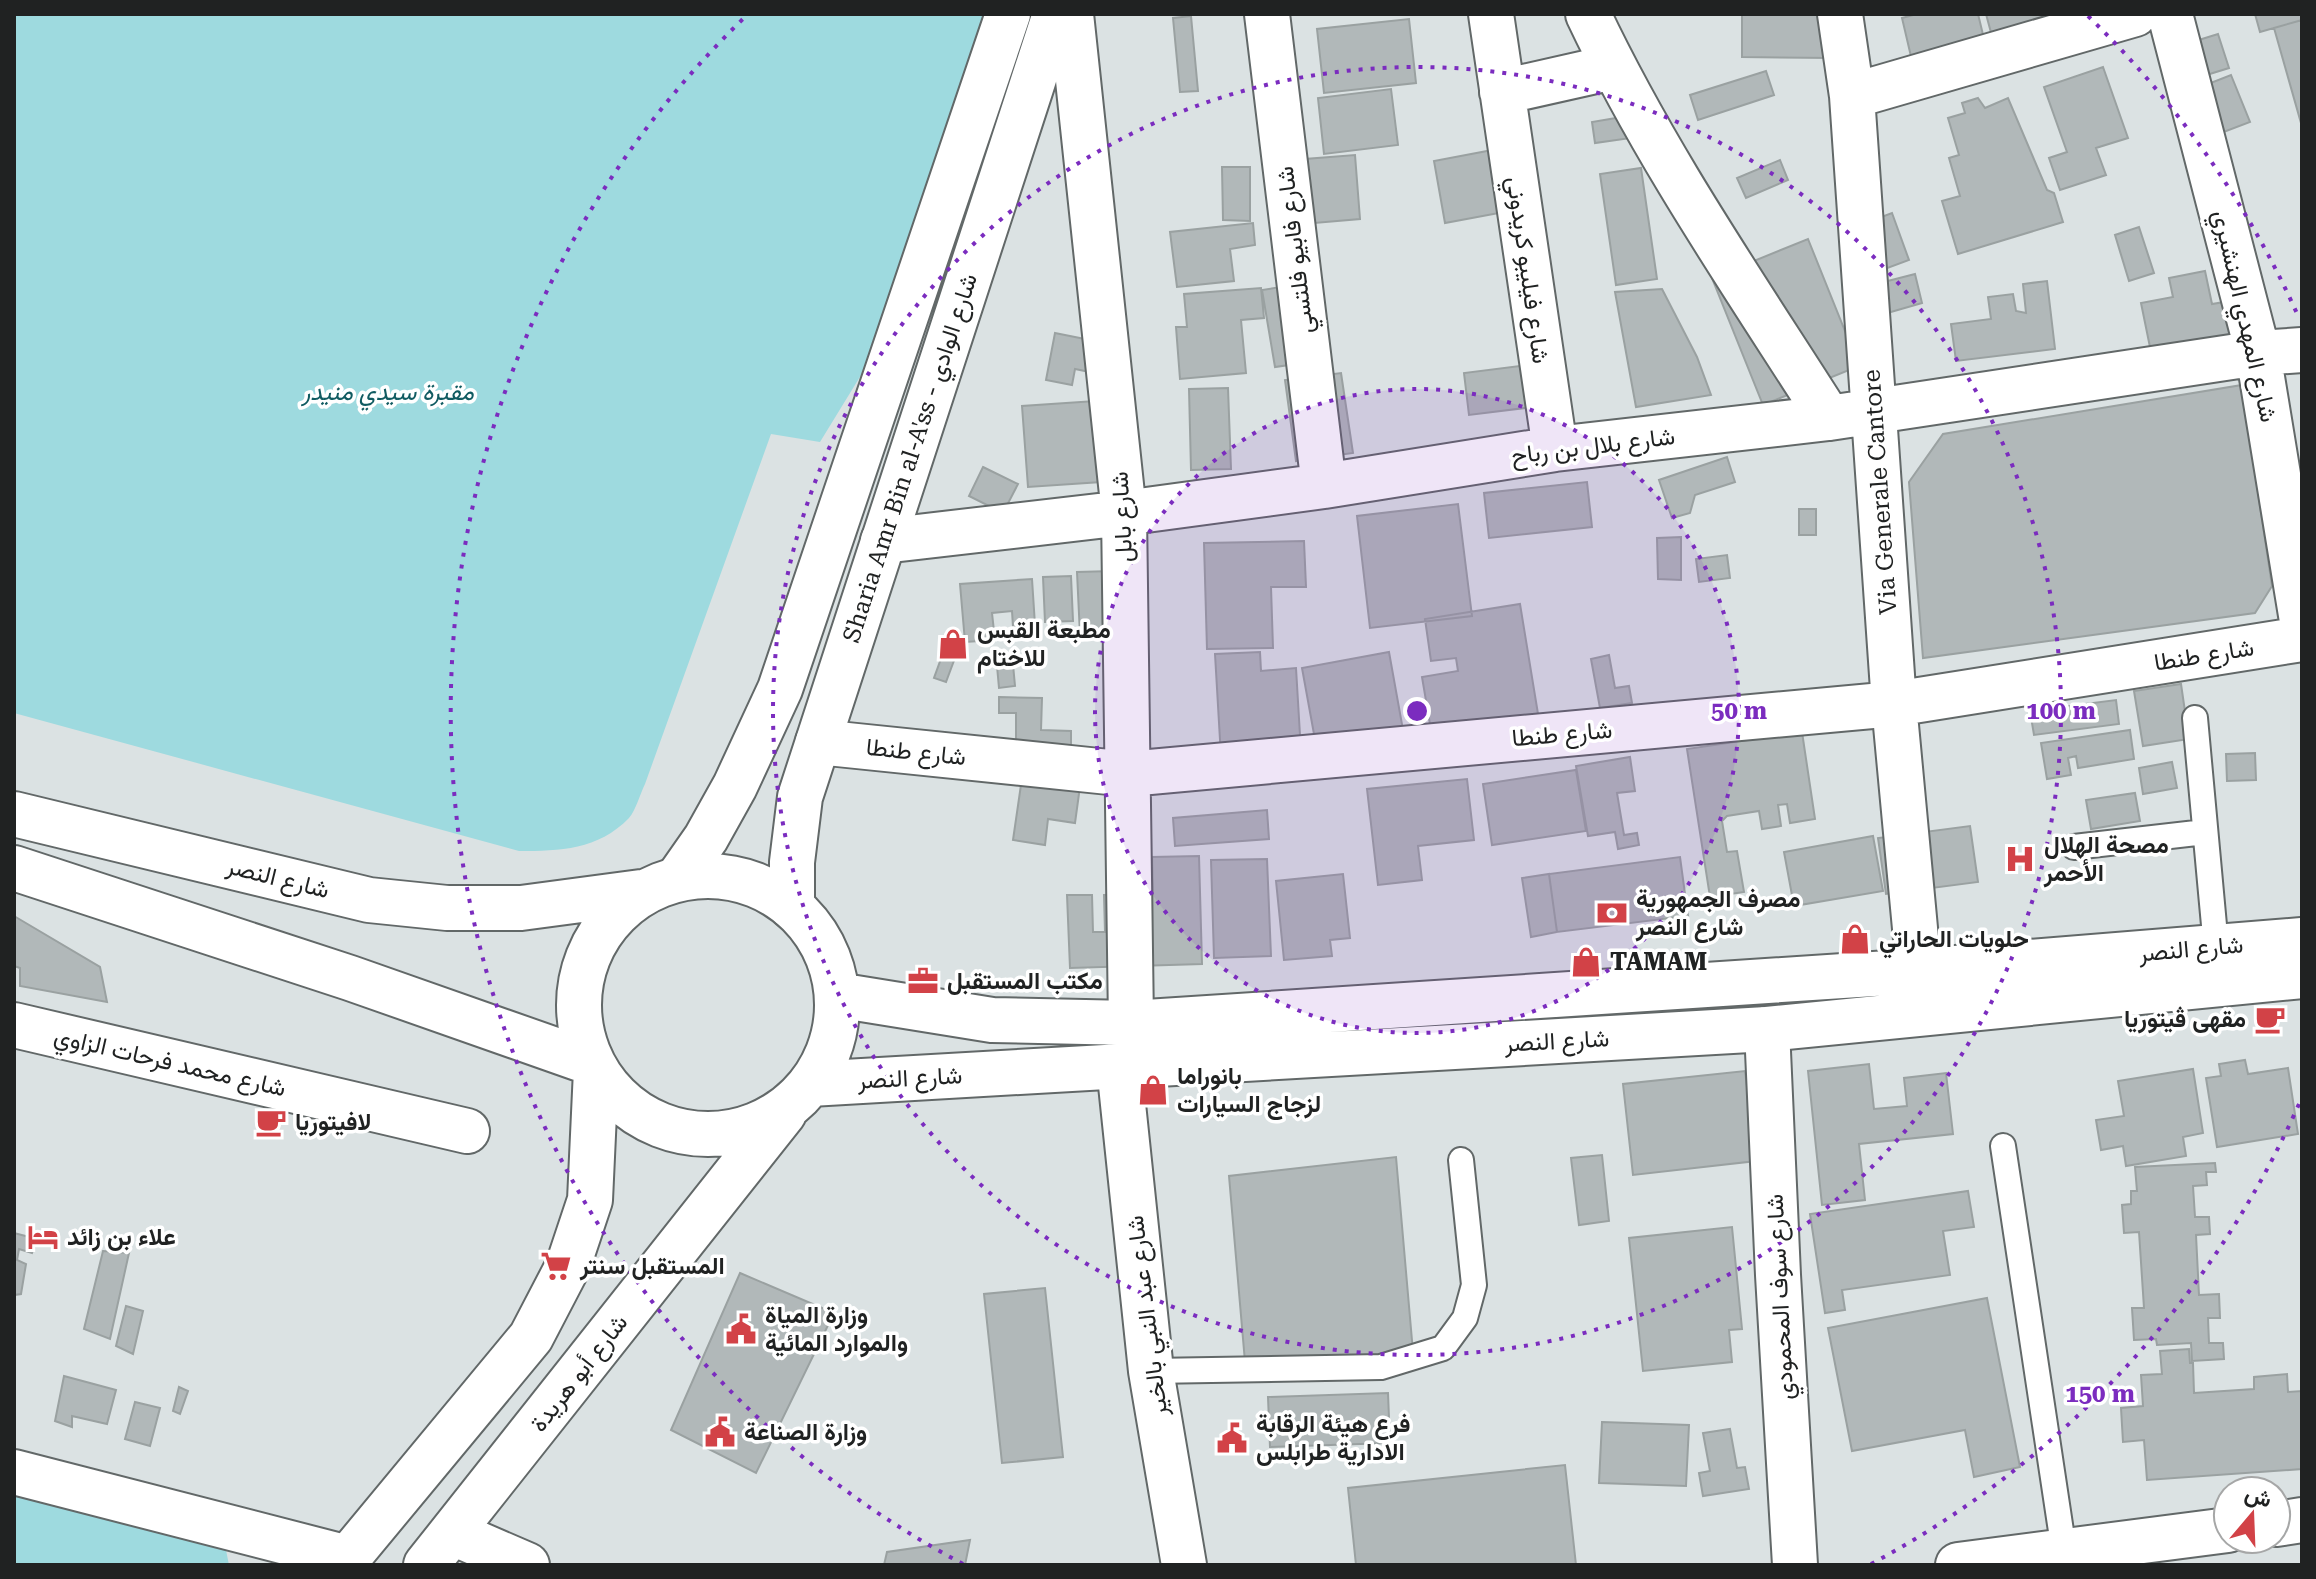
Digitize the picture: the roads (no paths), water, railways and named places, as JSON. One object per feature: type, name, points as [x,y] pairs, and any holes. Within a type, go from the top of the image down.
[{"type":"main road","name":"Sharia Amr Bin al-A'ss - شارع الوادي","points":[[660,885],[706,838],[735,786],[780,689],[1008,14]]},
{"type":"main road","name":"Sharia Amr Bin al-A'ss - شارع الوادي","points":[[792,907],[792,862],[800,797],[1055,14]]},
{"type":"main road","name":"شارع بابل","points":[[1071,14],[1124,513],[1131,1023]]},
{"type":"main road","name":"شارع فابيو فلتسي","points":[[1267,14],[1324,486]]},
{"type":"main road","name":"شارع فيليبو كريدوني","points":[[1491,14],[1555,449]]},
{"type":"main road","points":[[1588,14],[1613,67],[1683,189],[1829,418]]},
{"type":"main road","name":"Via Generale Cantore","points":[[1840,14],[1852,96],[1894,704],[1919,971]]},
{"type":"main road","points":[[1852,96],[2135,14]]},
{"type":"main road","name":"شارع المهدي الهنشيري","points":[[2170,14],[2258,353],[2302,621]]},
{"type":"main road","points":[[1502,92],[1613,67]]},
{"type":"main road","name":"شارع بلال بن رباح","points":[[883,541],[1124,513],[1324,486],[1555,449],[1829,418],[2258,353],[2302,350]]},
{"type":"main road","name":"شارع طنطا","points":[[818,742],[1128,774],[1894,704],[2302,639]]},
{"type":"main road","name":"شارع النصر","points":[[14,814],[369,900],[447,908],[521,908],[660,885]]},
{"type":"main road","points":[[14,868],[350,978],[594,1066]]},
{"type":"main road","points":[[718,876],[758,886],[792,907],[814,932],[830,962],[837,995],[835,1026],[827,1057],[800,1094],[764,1122],[734,1132],[701,1134],[670,1129],[640,1116],[615,1096],[594,1066],[580,1025],[579,986],[590,949],[611,917],[660,885],[718,876]]},
{"type":"main road","name":"شارع النصر","points":[[837,995],[992,1020],[1131,1023],[1919,971],[2302,940]]},
{"type":"main road","name":"شارع النصر","points":[[800,1094],[1119,1066],[1767,1029],[2302,976]]},
{"type":"main road","name":"شارع محمد فرحات الزاوي","points":[[14,1025],[467,1131]]},
{"type":"main road","name":"شارع سوف المحمودي","points":[[1767,1029],[1795,1565]]},
{"type":"main road","points":[[14,1472],[345,1562],[531,1337],[568,1266],[590,1200],[594,1149],[594,1066]]},
{"type":"main road","name":"شارع عبد النبي بالخير","points":[[1119,1066],[1151,1371],[1184,1565]]},
{"type":"main road","name":"شارع أبو هريدة","points":[[439,1549],[800,1094]]},
{"type":"main road","points":[[1958,1565],[2212,1532]]},
{"type":"main road","points":[[439,1549],[511,1561]]},
{"type":"lane","points":[[2195,718],[2216,947]]},
{"type":"lane","points":[[2074,847],[2205,832]]},
{"type":"lane","points":[[2003,1146],[2064,1551]]},
{"type":"lane","points":[[1151,1371],[1381,1367],[1443,1348],[1465,1318],[1474,1285],[1461,1160]]},
{"type":"place","name":"مطبعة القبس للاختام","points":[[953,644]]},
{"type":"place","name":"مصحة الهلال الأحمر","points":[[2020,859]]},
{"type":"place","name":"مصرف الجمهورية شارع النصر","points":[[1612,913]]},
{"type":"place","name":"حلويات الحاراتي","points":[[1855,939]]},
{"type":"place","name":"TAMAM","points":[[1586,962]]},
{"type":"place","name":"مكتب المستقبل","points":[[923,981]]},
{"type":"place","name":"مقهى ڤيتوريا","points":[[2270,1019]]},
{"type":"place","name":"بانوراما لزجاج السيارات","points":[[1153,1090]]},
{"type":"place","name":"لافيتوريا","points":[[271,1122]]},
{"type":"place","name":"علاء بن زائد","points":[[43,1237]]},
{"type":"place","name":"المستقبل سنتر","points":[[556,1266]]},
{"type":"place","name":"وزارة المياة والموارد المائية","points":[[741,1329]]},
{"type":"place","name":"وزارة الصناعة","points":[[720,1432]]},
{"type":"place","name":"فرع هيئة الرقابة الادارية طرابلس","points":[[1232,1438]]},
{"type":"park label","name":"مقبرة سيدي منيدر","points":[[388,392]]}]
